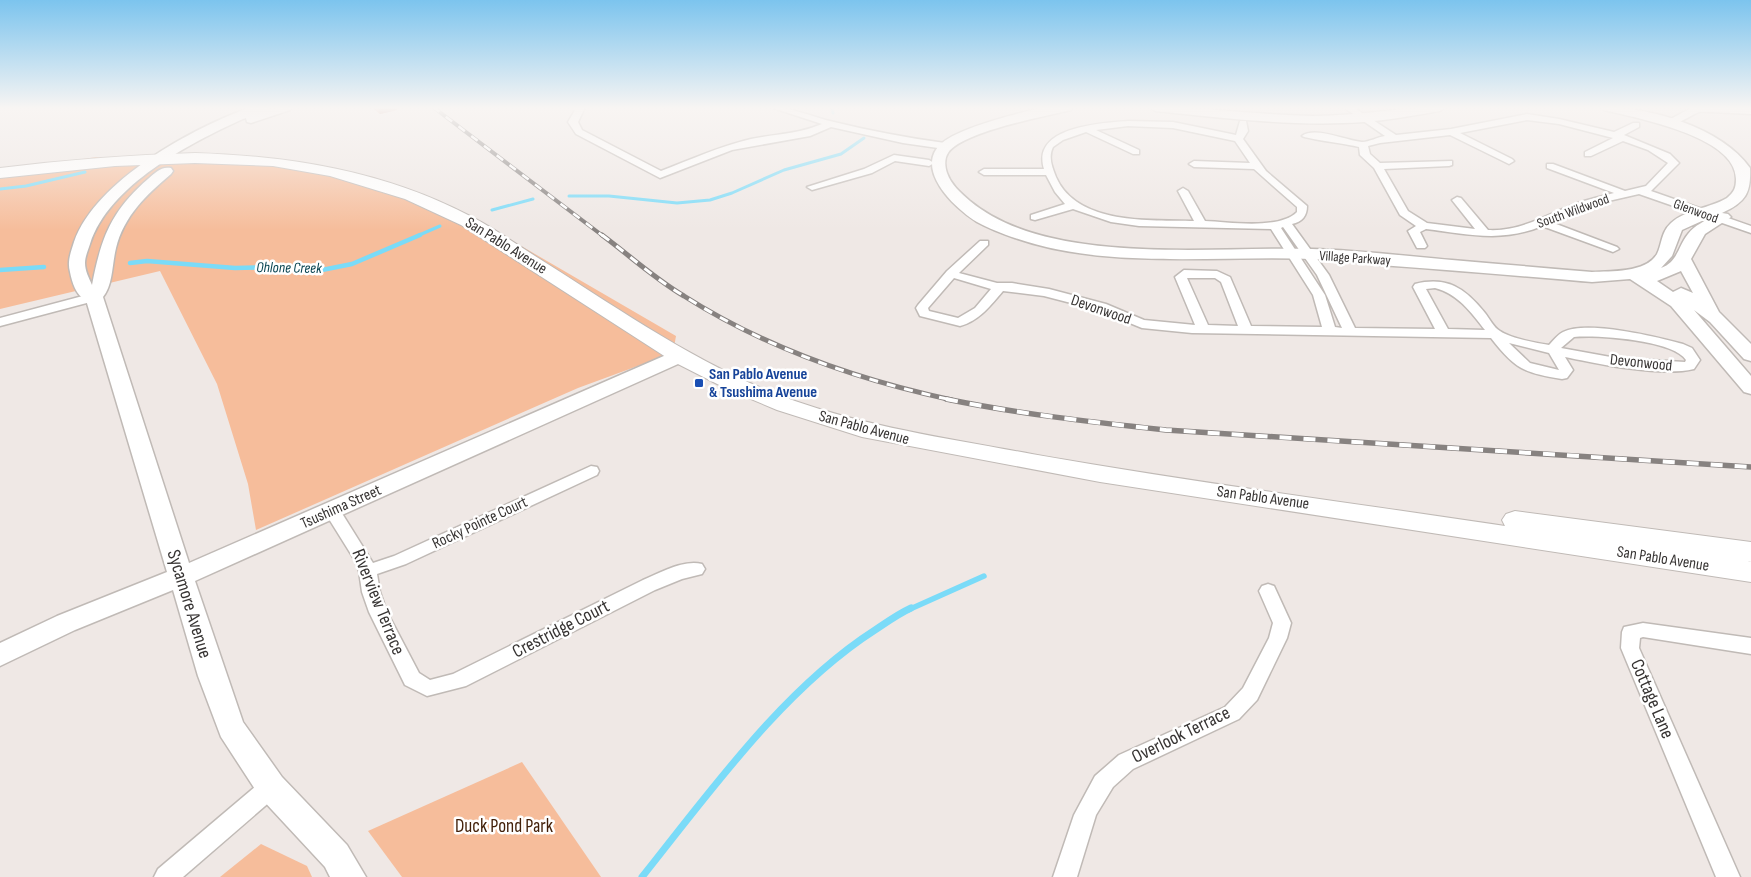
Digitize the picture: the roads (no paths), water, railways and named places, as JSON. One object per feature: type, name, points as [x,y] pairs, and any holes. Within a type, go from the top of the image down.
[{"type":"main road","name":"San Pablo Avenue","points":[[0,173],[73,165],[158,160],[182,153],[312,167],[357,177],[441,207],[467,221],[680,356],[735,384],[785,405],[870,432],[1100,474],[1751,572]]},
{"type":"main road","name":"San Pablo Avenue","points":[[0,164],[92,154],[268,153],[326,160],[375,170],[459,202],[694,348],[748,375],[796,394],[887,422],[919,430],[1114,463],[1751,552]]},
{"type":"street","points":[[0,322],[94,297],[99,291],[111,236],[116,228],[143,191],[188,148]]},
{"type":"street","points":[[182,153],[192,148]]},
{"type":"street","points":[[610,148],[660,174],[729,148]]},
{"type":"street","points":[[812,187],[868,171],[894,158],[929,163],[940,148]]},
{"type":"street","name":"Village Parkway","points":[[941,148],[938,163],[940,175],[957,198],[973,212],[999,226],[1033,238],[1073,247],[1116,252],[1257,256],[1592,277],[1644,275],[1665,256],[1670,236],[1679,224],[1746,205],[1751,197]]},
{"type":"street","points":[[1046,148],[1044,157],[1060,194],[1073,205],[1115,220],[1139,223],[1280,225],[1295,220],[1302,213],[1302,206],[1272,182],[1256,166],[1247,148]]},
{"type":"street","points":[[1127,148],[1136,152]]},
{"type":"street","name":"South Wildwood","points":[[1364,148],[1365,155],[1378,166],[1404,213],[1424,226],[1502,234],[1521,231],[1587,203],[1646,189]]},
{"type":"street","points":[[1483,148],[1509,161]]},
{"type":"street","points":[[1588,154],[1601,148]]},
{"type":"street","points":[[1646,189],[1674,163],[1672,157],[1652,148]]},
{"type":"street","name":"Village Parkway","points":[[929,163],[931,175],[938,187],[948,200],[965,214],[992,229],[1028,242],[1071,252],[1117,258],[1305,259],[1599,283],[1674,269],[1683,259],[1692,239],[1743,188],[1743,168],[1728,151],[1723,148]]},
{"type":"street","name":"Village Parkway","points":[[1731,148],[1738,152],[1751,166]]},
{"type":"street","name":"Sycamore Avenue","points":[[158,160],[111,199],[88,231],[79,250],[77,268],[87,294],[94,297],[212,676],[231,728],[271,787],[336,856],[349,877]]},
{"type":"street","points":[[1378,166],[1448,163]]},
{"type":"street","points":[[1194,164],[1256,166]]},
{"type":"street","points":[[1550,166],[1622,194]]},
{"type":"street","points":[[984,172],[1049,172]]},
{"type":"street","name":"Glenwood","points":[[1646,189],[1715,214],[1751,230]]},
{"type":"street","points":[[1184,191],[1202,224]]},
{"type":"street","points":[[1457,200],[1485,233]]},
{"type":"street","points":[[1034,218],[1073,205]]},
{"type":"street","name":"Glenwood","points":[[1715,214],[1751,224]]},
{"type":"street","points":[[1541,222],[1614,249]]},
{"type":"street","points":[[1280,225],[1336,297],[1350,332]]},
{"type":"street","points":[[1280,225],[1305,259],[1330,331]]},
{"type":"street","points":[[1420,246],[1414,231],[1424,226]]},
{"type":"street","points":[[88,231],[116,228]]},
{"type":"street","points":[[984,243],[951,274],[922,308],[924,313],[960,322],[979,311],[1000,287]]},
{"type":"street","points":[[1683,259],[1709,306],[1711,314]]},
{"type":"street","name":"Devonwood","points":[[951,274],[1000,287],[1045,292],[1102,308],[1142,324],[1203,329],[1495,334],[1538,349],[1553,349],[1598,359],[1674,367],[1689,366],[1692,360],[1687,351],[1679,346],[1659,341],[1601,334],[1573,333],[1560,341],[1553,349]]},
{"type":"street","points":[[1203,329],[1181,278],[1184,274],[1217,275],[1226,280],[1246,329]]},
{"type":"street","points":[[1644,275],[1711,314],[1751,355]]},
{"type":"street","points":[[1644,275],[1693,318],[1751,388]]},
{"type":"street","points":[[1599,283],[1630,289],[1656,297],[1693,318]]},
{"type":"street","points":[[1443,332],[1419,287],[1426,284],[1449,287],[1462,293],[1513,357],[1527,367],[1562,375],[1566,370],[1553,349]]},
{"type":"street","name":"Tsushima Street","points":[[0,655],[66,623],[181,578],[680,356]]},
{"type":"street","name":"Rocky Pointe Court","points":[[368,571],[400,560],[591,471]]},
{"type":"street","name":"Riverview Terrace","points":[[332,511],[352,540],[368,571],[378,612],[408,672],[418,685],[427,688]]},
{"type":"street","name":"Crestridge Court","points":[[427,688],[443,686],[459,680],[649,585],[678,573],[696,569]]},
{"type":"street","name":"Overlook Terrace","points":[[1064,877],[1071,850],[1091,805],[1102,785],[1113,774],[1126,762],[1232,713],[1250,694],[1278,638],[1282,623],[1268,591]]},
{"type":"street","name":"Cottage Lane","points":[[1728,877],[1630,648],[1629,638],[1631,632],[1643,630],[1751,646]]},
{"type":"street","points":[[166,877],[271,787]]},
{"type":"waterway","name":"Ohlone Creek","points":[[569,196],[609,196],[677,203],[710,200],[732,193],[784,170],[841,154],[850,148]]},
{"type":"waterway","points":[[0,189],[26,186],[85,172]]},
{"type":"waterway","name":"Ohlone Creek","points":[[492,210],[533,199]]},
{"type":"waterway","name":"Ohlone Creek","points":[[417,236],[440,226]]},
{"type":"waterway","name":"Ohlone Creek","points":[[130,263],[147,261],[235,268],[286,267],[322,270],[352,264],[420,235]]},
{"type":"waterway","name":"Ohlone Creek","points":[[0,270],[44,267]]},
{"type":"waterway","points":[[908,610],[984,576]]},
{"type":"waterway","points":[[642,877],[721,777],[779,712],[841,654],[888,621],[911,608]]},
{"type":"railway","points":[[487,148],[603,236]]},
{"type":"railway","points":[[602,235],[652,275],[673,289],[715,315],[747,331],[814,360],[848,372],[882,383],[952,400]]},
{"type":"railway","points":[[946,399],[1083,421],[1166,430],[1751,467]]},
{"type":"place","name":"San Pablo Avenue & Tsushima Avenue","points":[[699,383]]},
{"type":"park label","name":"Duck Pond Park","points":[[504,826]]}]
